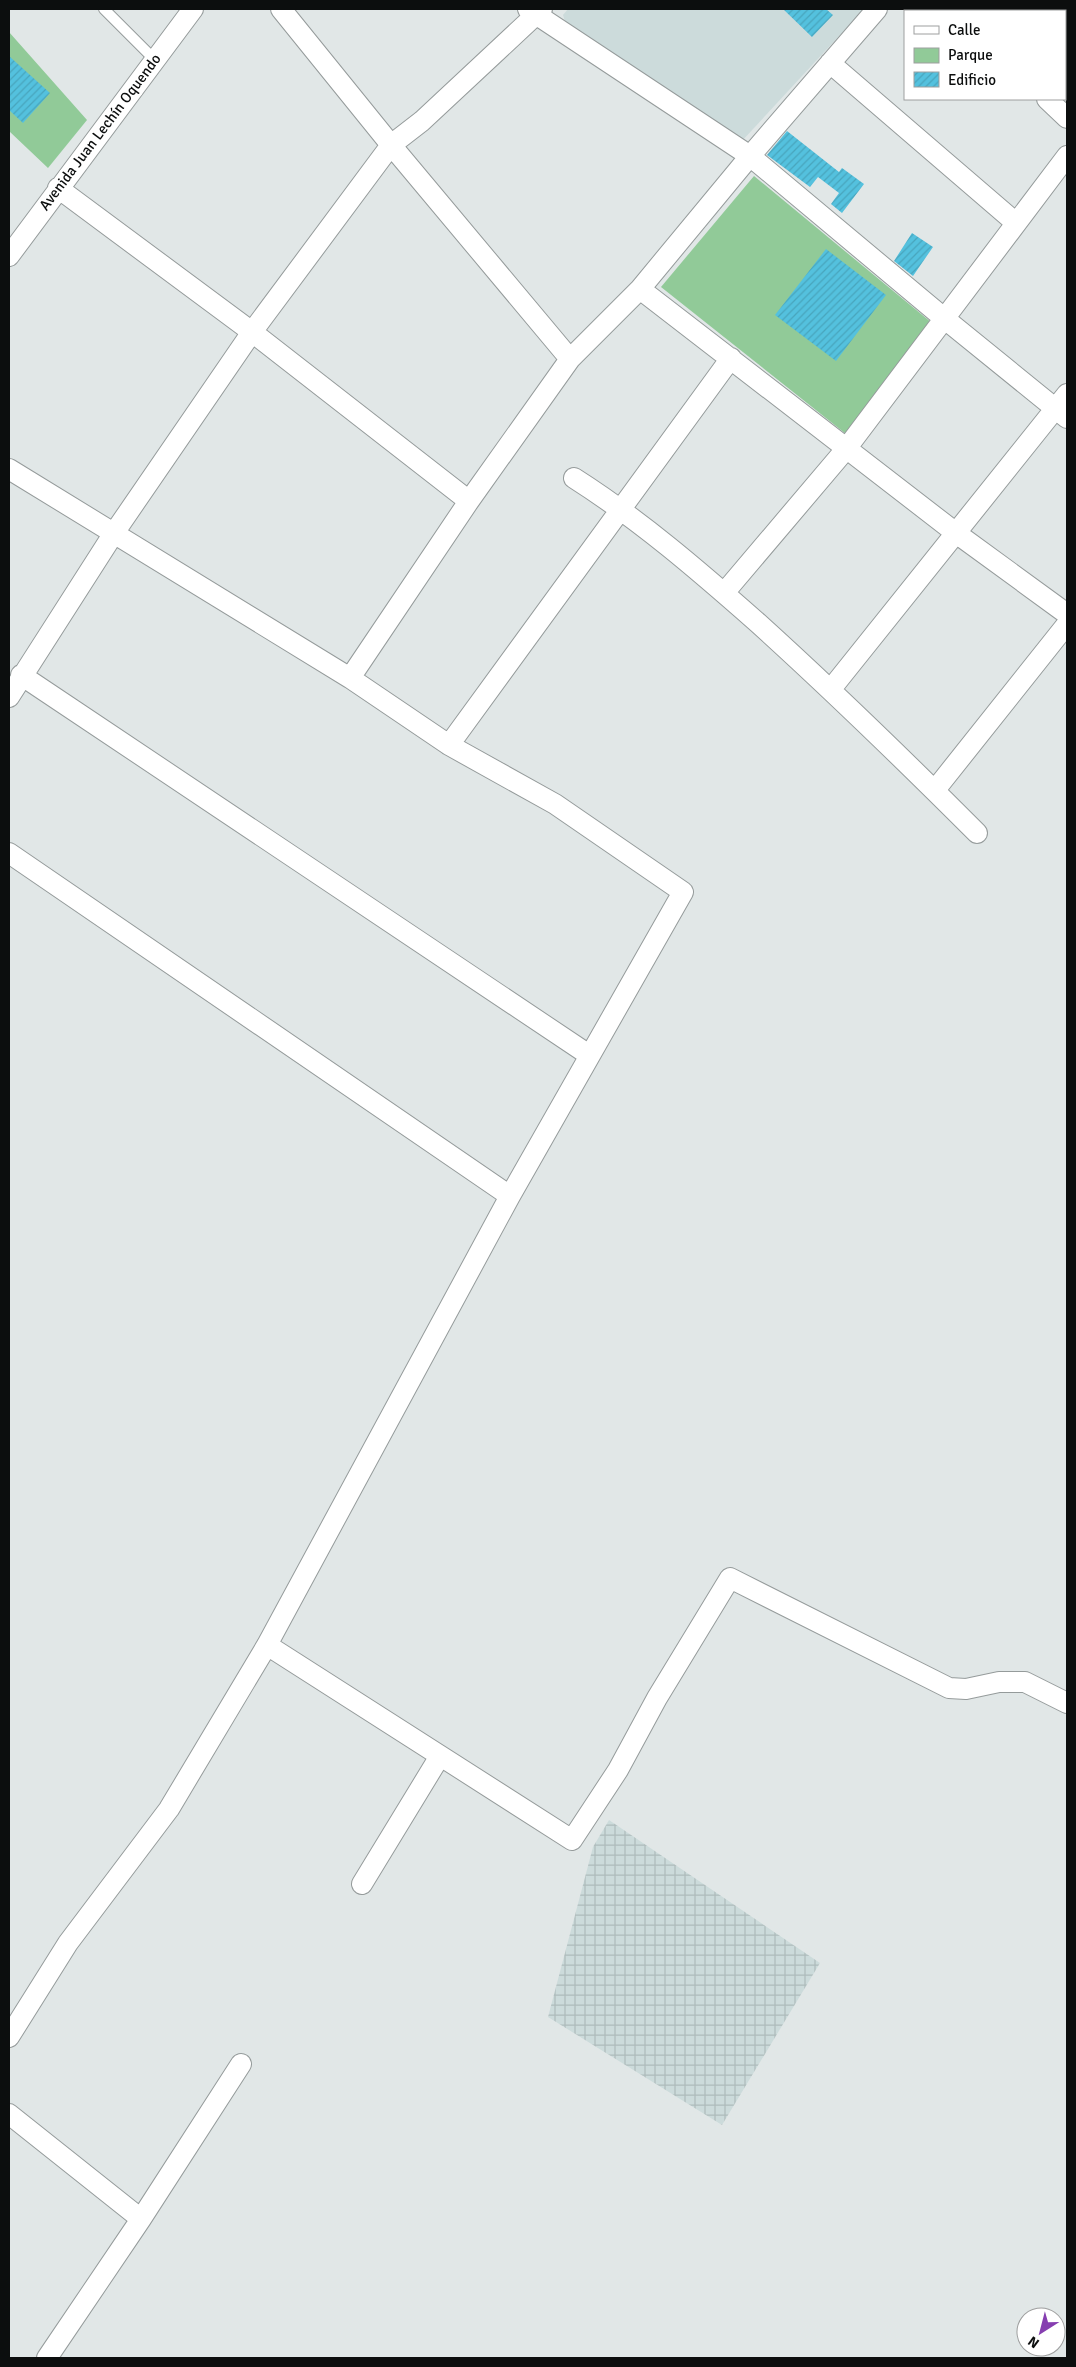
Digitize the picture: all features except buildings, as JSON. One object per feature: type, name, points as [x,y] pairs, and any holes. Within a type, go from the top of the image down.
[{"type":"street","name":"Avenida Juan Lechín Oquendo","points":[[9,256],[193,9]]},
{"type":"street","points":[[281,9],[391,145],[570,359]]},
{"type":"street","points":[[350,678],[469,500],[570,359],[640,289],[750,156],[878,9]]},
{"type":"street","points":[[9,696],[114,534],[252,332],[391,145],[422,122],[536,11],[750,156],[944,319],[1063,407],[956,533],[831,689]]},
{"type":"street","points":[[830,63],[1016,222]]},
{"type":"street","points":[[1048,100],[1067,118]]},
{"type":"street","points":[[724,593],[846,449],[1067,156]]},
{"type":"street","points":[[58,188],[252,332],[469,500]]},
{"type":"street","points":[[640,289],[956,533],[1067,614]]},
{"type":"street","points":[[449,745],[731,358]]},
{"type":"street","points":[[9,469],[350,678],[449,745],[555,804],[683,892],[510,1196],[267,1645],[169,1809],[68,1944],[9,2037]]},
{"type":"street","points":[[574,478],[621,508],[724,593],[831,689],[977,833]]},
{"type":"street","points":[[935,790],[1067,624]]},
{"type":"street","points":[[21,675],[589,1055]]},
{"type":"street","points":[[9,853],[510,1196]]},
{"type":"street","points":[[267,1645],[572,1840],[618,1770],[657,1698],[730,1578],[949,1688],[966,1689],[999,1682],[1025,1682],[1067,1704]]},
{"type":"street","points":[[362,1884],[440,1756]]},
{"type":"street","points":[[47,2358],[141,2219],[241,2064]]},
{"type":"street","points":[[9,2114],[141,2219]]},
{"type":"lane","points":[[104,9],[155,60]]},
{"type":"shaded area","points":[[568,9],[864,9],[741,142],[566,25],[563,15]]},
{"type":"shaded area","points":[[609,1820],[820,1963],[722,2125],[548,2017],[593,1847]]},
{"type":"green space","points":[[9,32],[87,120],[48,168],[9,131]]},
{"type":"green space","points":[[754,176],[932,323],[846,434],[661,287]]}]
